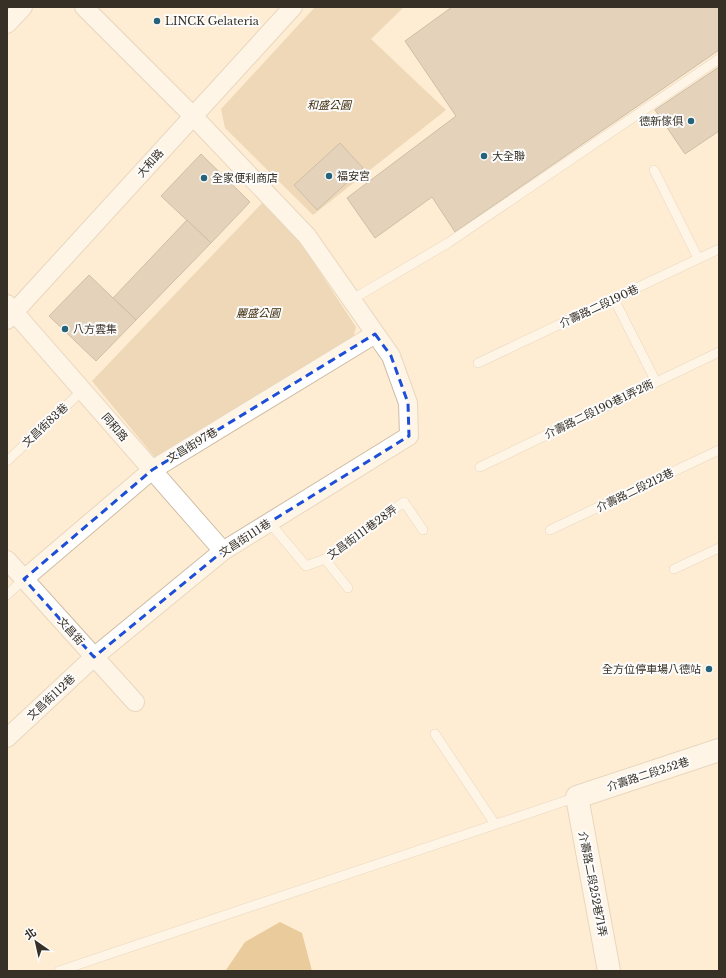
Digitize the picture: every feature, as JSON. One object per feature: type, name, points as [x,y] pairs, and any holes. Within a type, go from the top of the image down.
[{"type":"street","points":[[7,24],[23,7]]},
{"type":"street","points":[[84,7],[193,116],[307,236],[375,334]]},
{"type":"street","name":"大和路","points":[[10,312],[293,7]]},
{"type":"street","name":"同和路","points":[[10,312],[83,390],[223,551]]},
{"type":"street","name":"文昌街111巷","points":[[94,657],[223,551],[409,436],[408,403],[391,356],[375,334]]},
{"type":"street","name":"文昌街97巷","points":[[24,579],[152,470],[375,334]]},
{"type":"street","name":"文昌街","points":[[7,560],[135,702]]},
{"type":"street","name":"文昌街112巷","points":[[7,738],[94,657]]},
{"type":"street","name":"介壽路二段252巷","points":[[577,797],[719,750]]},
{"type":"street","name":"介壽路二段252巷71弄","points":[[577,797],[609,971]]},
{"type":"lane","points":[[351,300],[448,243],[719,59]]},
{"type":"lane","points":[[654,170],[698,258]]},
{"type":"lane","name":"介壽路二段190巷","points":[[478,363],[719,249]]},
{"type":"lane","points":[[614,299],[656,382]]},
{"type":"lane","name":"介壽路二段190巷1弄2衖","points":[[480,467],[719,352]]},
{"type":"lane","name":"文昌街83巷","points":[[7,461],[83,390]]},
{"type":"lane","name":"介壽路二段212巷","points":[[550,530],[719,450]]},
{"type":"lane","name":"文昌街111巷28弄","points":[[269,522],[306,566],[325,559],[404,502],[423,530]]},
{"type":"lane","points":[[674,569],[719,548]]},
{"type":"lane","points":[[325,559],[348,588]]},
{"type":"lane","points":[[7,596],[24,579]]},
{"type":"lane","points":[[435,734],[495,824]]},
{"type":"lane","points":[[59,971],[577,797]]},
{"type":"highlighted area","points":[[375,334],[391,356],[408,403],[409,436],[223,551],[94,657],[24,579],[152,470]]},
{"type":"green space","name":"和盛公園","points":[[315,7],[404,7],[371,39],[446,110],[313,215],[225,128],[221,109]]},
{"type":"green space","name":"麗盛公園","points":[[265,200],[285,219],[356,327],[352,342],[157,460],[92,381]]},
{"type":"shaded area","points":[[280,922],[302,933],[312,971],[221,971],[226,970],[245,942]]},
{"type":"building","name":"大全聯","points":[[452,7],[719,7],[719,50],[455,232],[432,197],[375,238],[347,198],[456,116],[405,41]]},
{"type":"building","name":"德新傢俱","points":[[719,67],[719,131],[685,154],[655,110]]},
{"type":"building","name":"福安宮","points":[[340,143],[363,168],[317,210],[294,185]]},
{"type":"building","points":[[201,154],[250,202],[211,243],[161,196]]},
{"type":"building","points":[[187,220],[211,243],[136,320],[113,298]]},
{"type":"building","points":[[89,275],[136,320],[96,361],[49,316]]},
{"type":"place","name":"LINCK Gelateria","points":[[157,21]]},
{"type":"place","name":"德新傢俱","points":[[691,121]]},
{"type":"place","name":"大全聯","points":[[484,156]]},
{"type":"place","name":"福安宮","points":[[329,176]]},
{"type":"place","name":"全家便利商店","points":[[204,178]]},
{"type":"place","name":"八方雲集","points":[[65,329]]},
{"type":"place","name":"全方位停車場八德站","points":[[709,669]]}]
